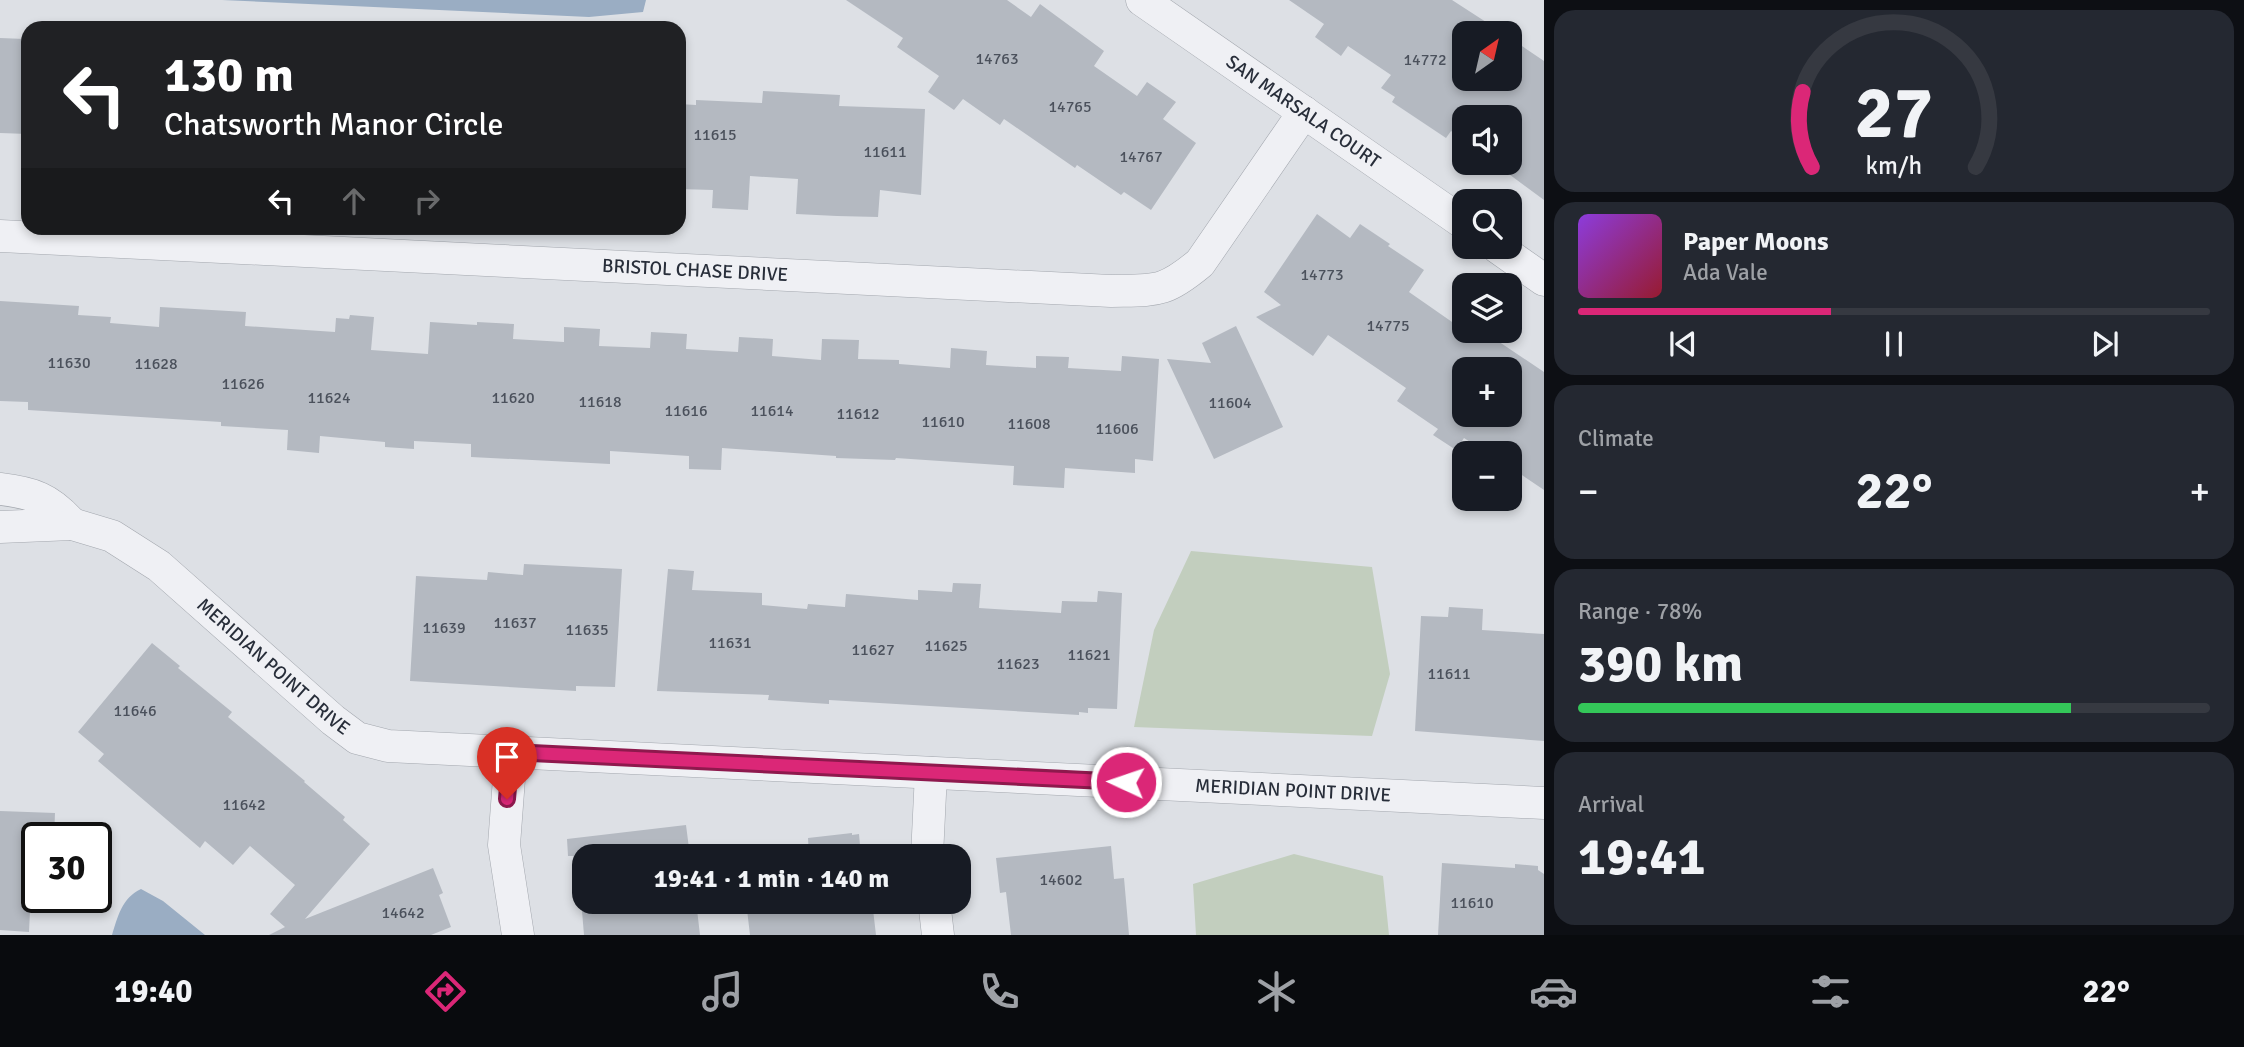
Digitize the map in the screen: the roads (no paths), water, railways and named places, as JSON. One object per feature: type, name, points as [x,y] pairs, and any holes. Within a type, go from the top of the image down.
[{"type":"street","name":"SAN MARSALA COURT","points":[[1142,0],[1452,215]]},
{"type":"street","name":"BRISTOL CHASE DRIVE","points":[[0,236],[1111,291],[1158,290],[1180,280],[1200,263],[1304,112]]},
{"type":"street","points":[[1515,259],[1544,279]]},
{"type":"street","name":"MERIDIAN POINT DRIVE","points":[[0,489],[43,498],[58,508],[72,524]]},
{"type":"street","name":"MERIDIAN POINT DRIVE","points":[[0,527],[72,524],[112,536],[159,566],[333,720],[357,738],[388,746],[1544,803]]},
{"type":"street","points":[[511,752],[503,845],[518,935]]},
{"type":"street","points":[[928,844],[931,773]]},
{"type":"street","points":[[936,914],[938,935]]},
{"type":"water","points":[[222,0],[646,0],[643,12],[589,17]]},
{"type":"water","points":[[141,889],[163,901],[205,935],[112,935],[125,903]]}]
